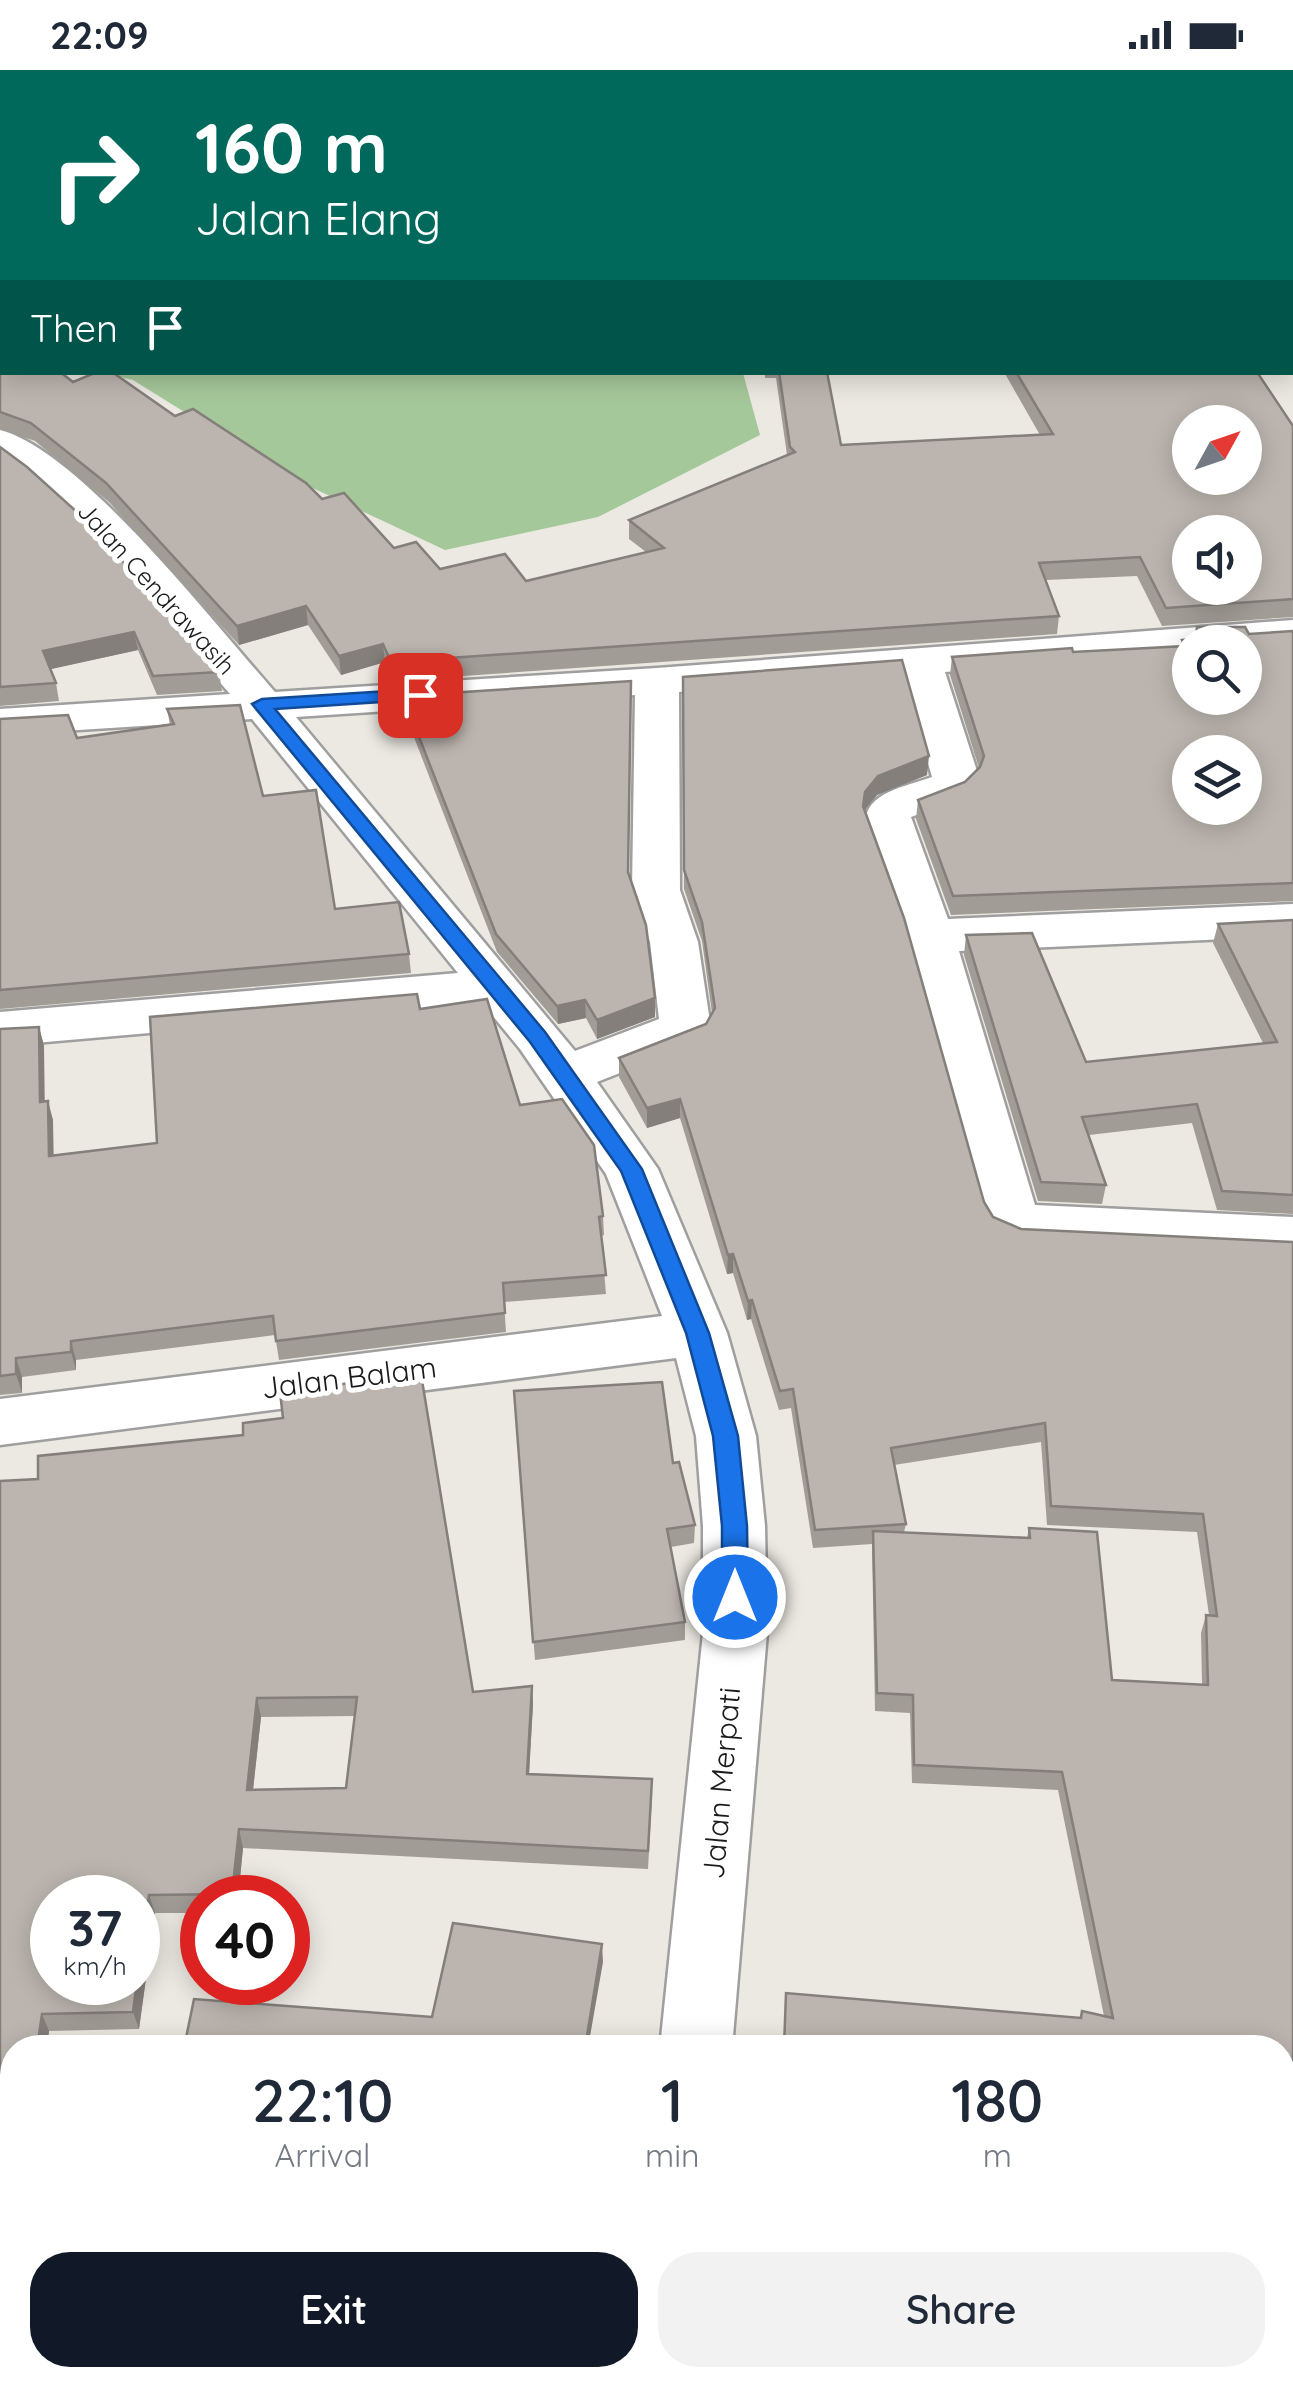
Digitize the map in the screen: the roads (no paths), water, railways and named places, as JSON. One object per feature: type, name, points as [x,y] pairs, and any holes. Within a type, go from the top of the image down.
[{"type":"street","name":"Jalan Cendrawasih","points":[[0,440],[48,473],[95,514],[262,704]]},
{"type":"street","points":[[0,722],[657,680],[1293,633]]},
{"type":"street","points":[[920,660],[954,774],[953,785],[888,810],[888,824],[930,936],[1012,1220],[1018,1224],[1293,1237]]},
{"type":"street","points":[[566,1074],[686,1028],[674,942],[656,890],[657,680]]},
{"type":"street","name":"Jalan Merpati","points":[[262,704],[566,1074],[631,1169],[698,1333],[726,1436],[734,1526],[735,1633],[697,2035]]},
{"type":"street","points":[[930,936],[1293,920]]},
{"type":"street","points":[[0,1029],[495,986]]},
{"type":"street","name":"Jalan Balam","points":[[0,1422],[698,1333]]}]
